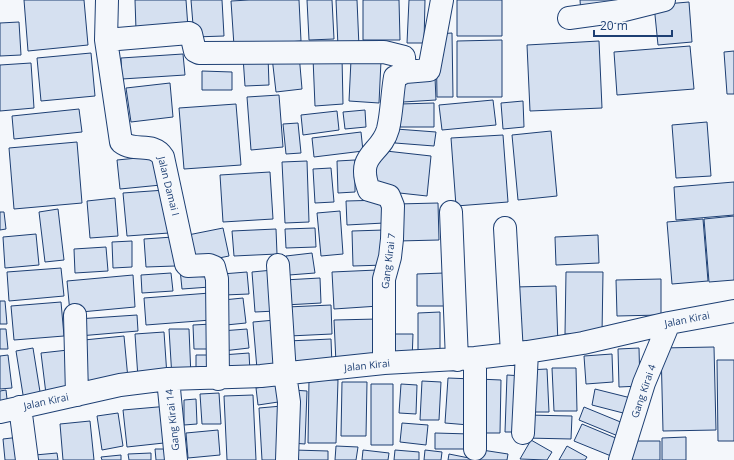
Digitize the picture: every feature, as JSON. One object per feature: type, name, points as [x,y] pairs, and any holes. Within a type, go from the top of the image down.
[{"type":"street","name":"Jalan Damai I","points":[[107,0],[106,40],[121,142],[128,147],[153,148],[159,150],[163,157],[186,264],[188,266],[209,265],[214,267],[217,280],[218,379]]},
{"type":"street","points":[[106,40],[189,33],[191,34],[195,51],[199,53],[384,52],[404,57],[405,72],[429,70],[442,0]]},
{"type":"street","points":[[569,18],[620,11],[664,0]]},
{"type":"street","name":"Gang Kirai 7","points":[[384,363],[384,279],[392,240],[392,201],[389,196],[368,190],[366,182],[366,166],[370,154],[385,138],[395,76],[405,72]]},
{"type":"street","points":[[451,212],[475,449]]},
{"type":"street","points":[[505,228],[520,353],[523,433]]},
{"type":"street","points":[[278,265],[285,374],[289,402],[287,460]]},
{"type":"street","name":"Jalan Kirai","points":[[10,410],[120,385],[168,379],[218,379],[285,374],[384,363],[466,359],[520,353],[583,343],[669,322],[734,311]]},
{"type":"street","points":[[75,315],[77,395]]},
{"type":"street","name":"Gang Kirai 4","points":[[620,460],[644,383],[669,322]]},
{"type":"street","name":"Gang Kirai 14","points":[[168,379],[176,460]]},
{"type":"street","points":[[10,410],[26,460]]},
{"type":"building","points":[[24,0],[84,0],[88,45],[28,51]]},
{"type":"building","points":[[135,0],[186,0],[188,28],[136,30]]},
{"type":"building","points":[[191,0],[222,0],[224,36],[194,37]]},
{"type":"building","points":[[299,0],[301,41],[234,46],[231,1]]},
{"type":"building","points":[[307,0],[332,0],[334,39],[309,40]]},
{"type":"building","points":[[336,0],[357,0],[359,47],[338,47]]},
{"type":"building","points":[[363,0],[399,0],[400,40],[363,40]]},
{"type":"building","points":[[409,0],[425,0],[424,43],[407,43]]},
{"type":"building","points":[[457,0],[502,0],[502,36],[457,36]]},
{"type":"building","points":[[580,0],[613,0],[614,10],[581,13]]},
{"type":"building","points":[[689,2],[692,42],[658,45],[654,5]]},
{"type":"building","points":[[19,22],[21,55],[0,56],[0,23]]},
{"type":"building","points":[[452,33],[453,97],[437,97],[436,34]]},
{"type":"building","points":[[502,40],[502,97],[457,97],[457,41]]},
{"type":"building","points":[[599,41],[602,108],[530,111],[527,45]]},
{"type":"building","points":[[690,46],[694,89],[617,95],[614,52]]},
{"type":"building","points":[[734,51],[734,94],[727,94],[724,52]]},
{"type":"building","points":[[91,53],[95,96],[41,101],[37,58]]},
{"type":"building","points":[[183,54],[185,75],[122,79],[121,58]]},
{"type":"building","points":[[299,54],[302,89],[276,92],[272,57]]},
{"type":"building","points":[[268,56],[269,85],[245,86],[243,57]]},
{"type":"building","points":[[342,57],[343,104],[315,106],[313,58]]},
{"type":"building","points":[[351,60],[381,61],[379,103],[349,101]]},
{"type":"building","points":[[31,63],[34,108],[0,111],[0,65]]},
{"type":"building","points":[[202,71],[232,72],[232,90],[202,90]]},
{"type":"building","points":[[435,77],[436,100],[403,102],[402,78]]},
{"type":"building","points":[[170,83],[173,117],[131,122],[126,88]]},
{"type":"building","points":[[279,95],[283,147],[251,150],[247,97]]},
{"type":"building","points":[[493,100],[496,125],[442,130],[439,105]]},
{"type":"building","points":[[523,101],[524,127],[503,129],[501,103]]},
{"type":"building","points":[[434,103],[434,127],[400,127],[400,104]]},
{"type":"building","points":[[236,104],[241,165],[184,169],[179,108]]},
{"type":"building","points":[[79,109],[82,132],[14,139],[12,116]]},
{"type":"building","points":[[365,110],[366,127],[345,129],[343,112]]},
{"type":"building","points":[[337,111],[339,130],[303,135],[301,115]]},
{"type":"building","points":[[707,122],[711,176],[676,178],[672,125]]},
{"type":"building","points":[[298,123],[301,153],[286,154],[283,124]]},
{"type":"building","points":[[396,129],[436,132],[434,146],[395,143]]},
{"type":"building","points":[[551,131],[557,196],[518,200],[512,135]]},
{"type":"building","points":[[361,132],[363,151],[314,157],[312,138]]},
{"type":"building","points":[[503,135],[508,202],[456,206],[451,138]]},
{"type":"building","points":[[77,142],[82,203],[14,209],[9,148]]},
{"type":"building","points":[[377,150],[431,156],[427,196],[372,190]]},
{"type":"building","points":[[158,156],[161,185],[120,189],[117,160]]},
{"type":"building","points":[[355,160],[355,192],[338,193],[337,161]]},
{"type":"building","points":[[307,161],[309,222],[285,223],[282,162]]},
{"type":"building","points":[[331,168],[334,202],[315,203],[313,169]]},
{"type":"building","points":[[270,172],[273,219],[223,222],[220,175]]},
{"type":"building","points":[[734,182],[734,215],[676,220],[674,187]]},
{"type":"building","points":[[165,190],[169,233],[127,236],[123,193]]},
{"type":"building","points":[[115,198],[118,236],[90,238],[87,201]]},
{"type":"building","points":[[384,200],[384,223],[347,225],[346,201]]},
{"type":"building","points":[[438,203],[439,240],[398,241],[397,204]]},
{"type":"building","points":[[58,209],[64,260],[45,262],[39,212]]},
{"type":"building","points":[[340,211],[343,254],[321,256],[317,213]]},
{"type":"building","points":[[0,212],[4,212],[6,229],[0,230]]},
{"type":"building","points":[[734,216],[734,280],[709,282],[704,219]]},
{"type":"building","points":[[703,219],[708,281],[672,284],[667,222]]},
{"type":"building","points":[[223,228],[229,256],[194,263],[188,235]]},
{"type":"building","points":[[315,228],[316,247],[286,248],[285,229]]},
{"type":"building","points":[[276,229],[277,254],[234,256],[232,231]]},
{"type":"building","points":[[384,230],[385,265],[353,266],[352,231]]},
{"type":"building","points":[[36,234],[39,265],[5,268],[3,237]]},
{"type":"building","points":[[598,235],[599,263],[556,265],[555,237]]},
{"type":"building","points":[[173,237],[175,266],[146,267],[144,239]]},
{"type":"building","points":[[132,241],[132,267],[113,268],[112,242]]},
{"type":"building","points":[[106,247],[108,271],[75,273],[74,249]]},
{"type":"building","points":[[312,253],[315,273],[289,275],[286,256]]},
{"type":"building","points":[[208,267],[210,287],[182,289],[180,269]]},
{"type":"building","points":[[61,268],[64,296],[9,301],[7,272]]},
{"type":"building","points":[[273,270],[276,311],[255,312],[252,272]]},
{"type":"building","points":[[377,270],[379,306],[334,309],[332,272]]},
{"type":"building","points":[[247,272],[249,294],[224,295],[222,274]]},
{"type":"building","points":[[566,272],[603,272],[602,334],[565,334]]},
{"type":"building","points":[[171,273],[173,291],[142,293],[141,275]]},
{"type":"building","points":[[444,273],[444,306],[417,306],[417,274]]},
{"type":"building","points":[[133,275],[135,307],[70,313],[67,281]]},
{"type":"building","points":[[320,278],[321,303],[285,305],[284,280]]},
{"type":"building","points":[[661,279],[661,315],[617,316],[616,280]]},
{"type":"building","points":[[556,286],[558,345],[516,346],[514,287]]},
{"type":"building","points":[[210,293],[211,320],[146,325],[144,298]]},
{"type":"building","points":[[243,298],[246,323],[226,325],[223,300]]},
{"type":"building","points":[[0,301],[5,301],[7,324],[0,324]]},
{"type":"building","points":[[61,302],[64,336],[14,340],[11,306]]},
{"type":"building","points":[[331,305],[332,334],[289,336],[287,307]]},
{"type":"building","points":[[440,312],[440,359],[418,359],[418,313]]},
{"type":"building","points":[[137,315],[138,331],[79,336],[77,319]]},
{"type":"building","points":[[378,319],[379,361],[336,363],[334,320]]},
{"type":"building","points":[[275,320],[279,367],[257,369],[253,322]]},
{"type":"building","points":[[212,324],[213,349],[194,349],[193,325]]},
{"type":"building","points":[[0,329],[6,329],[8,349],[0,349]]},
{"type":"building","points":[[169,329],[189,329],[191,377],[172,378]]},
{"type":"building","points":[[247,329],[249,348],[223,351],[221,331]]},
{"type":"building","points":[[164,332],[167,376],[138,378],[135,334]]},
{"type":"building","points":[[394,334],[413,334],[412,361],[393,360]]},
{"type":"building","points":[[124,336],[128,379],[88,383],[84,340]]},
{"type":"building","points":[[331,339],[332,366],[289,369],[288,341]]},
{"type":"building","points":[[714,347],[716,430],[663,431],[661,348]]},
{"type":"building","points":[[33,348],[41,398],[24,401],[16,351]]},
{"type":"building","points":[[639,348],[640,386],[619,387],[618,349]]},
{"type":"building","points":[[68,350],[72,392],[46,394],[41,353]]},
{"type":"building","points":[[249,353],[250,372],[224,374],[222,355]]},
{"type":"building","points":[[612,354],[613,382],[586,384],[584,356]]},
{"type":"building","points":[[8,355],[12,388],[0,389],[0,356]]},
{"type":"building","points":[[196,355],[213,355],[213,378],[196,378]]},
{"type":"building","points":[[717,360],[734,360],[734,441],[718,441]]},
{"type":"building","points":[[552,368],[576,368],[577,411],[554,411]]},
{"type":"building","points":[[547,369],[549,412],[531,412],[528,370]]},
{"type":"building","points":[[507,375],[523,376],[521,432],[505,432]]},
{"type":"building","points":[[448,378],[473,379],[469,425],[445,423]]},
{"type":"building","points":[[309,379],[338,380],[336,443],[308,443]]},
{"type":"building","points":[[478,379],[501,380],[500,433],[477,433]]},
{"type":"building","points":[[422,381],[441,382],[439,420],[420,420]]},
{"type":"building","points":[[342,382],[367,382],[366,436],[341,436]]},
{"type":"building","points":[[282,384],[285,401],[258,405],[256,388]]},
{"type":"building","points":[[371,384],[393,384],[393,445],[371,445]]},
{"type":"building","points":[[401,384],[417,385],[416,414],[399,413]]},
{"type":"building","points":[[595,389],[631,398],[627,414],[592,405]]},
{"type":"building","points":[[6,390],[8,408],[0,409],[0,391]]},
{"type":"building","points":[[293,390],[307,391],[305,444],[291,443]]},
{"type":"building","points":[[219,393],[221,424],[202,424],[200,394]]},
{"type":"building","points":[[253,395],[256,460],[227,460],[224,396]]},
{"type":"building","points":[[196,399],[197,424],[184,425],[184,400]]},
{"type":"building","points":[[169,406],[173,442],[127,447],[123,410]]},
{"type":"building","points":[[282,406],[285,460],[262,460],[259,408]]},
{"type":"building","points":[[584,407],[623,423],[618,436],[579,420]]},
{"type":"building","points":[[118,413],[123,446],[102,450],[97,416]]},
{"type":"building","points":[[527,415],[572,416],[571,439],[526,438]]},
{"type":"building","points":[[90,421],[94,460],[63,460],[60,424]]},
{"type":"building","points":[[402,423],[428,425],[426,445],[400,442]]},
{"type":"building","points":[[582,424],[618,439],[611,456],[574,441]]},
{"type":"building","points":[[218,430],[220,455],[188,458],[186,433]]},
{"type":"building","points":[[435,433],[470,434],[470,449],[435,449]]},
{"type":"building","points":[[20,437],[21,460],[5,460],[3,439]]},
{"type":"building","points":[[686,437],[686,460],[662,460],[662,438]]},
{"type":"building","points":[[531,440],[552,452],[547,460],[520,459]]},
{"type":"building","points":[[631,441],[660,441],[660,460],[631,460]]},
{"type":"building","points":[[336,446],[358,447],[356,460],[335,460]]},
{"type":"building","points":[[567,446],[587,457],[585,460],[559,460]]},
{"type":"building","points":[[155,449],[175,449],[175,460],[156,460]]},
{"type":"building","points":[[294,450],[328,451],[328,460],[294,460]]},
{"type":"building","points":[[363,450],[389,453],[388,460],[362,460]]},
{"type":"building","points":[[395,450],[419,452],[419,460],[394,460]]},
{"type":"building","points":[[425,450],[442,452],[441,460],[424,460]]},
{"type":"building","points":[[482,450],[508,454],[507,460],[480,460]]},
{"type":"building","points":[[57,453],[58,460],[36,460],[35,455]]},
{"type":"building","points":[[151,453],[151,460],[129,460],[128,454]]},
{"type":"building","points":[[449,454],[474,459],[474,460],[448,460]]},
{"type":"building","points":[[121,455],[121,460],[102,460],[101,457]]}]
